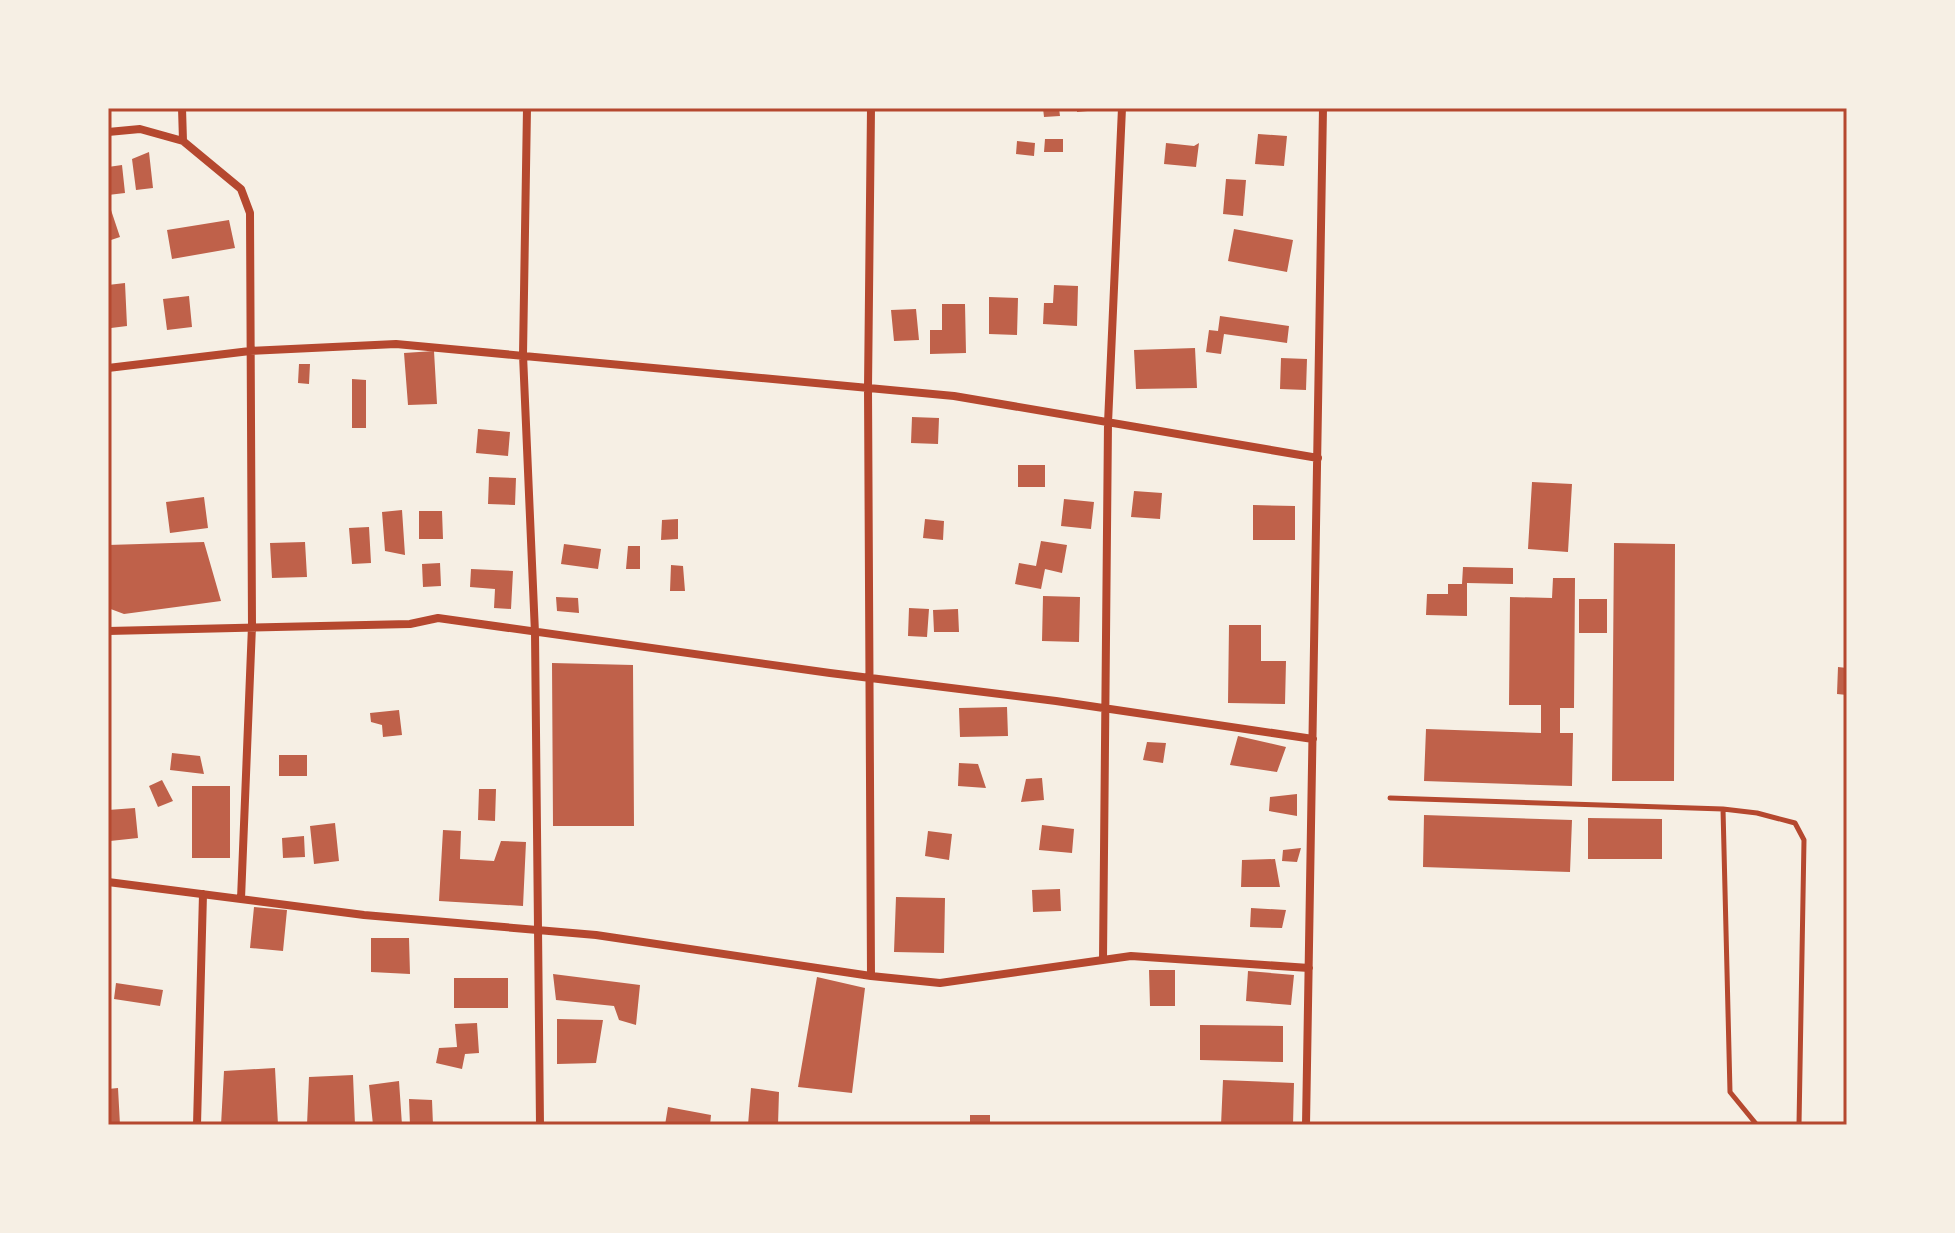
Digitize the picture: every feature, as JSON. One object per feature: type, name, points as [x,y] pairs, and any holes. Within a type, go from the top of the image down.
[{"type":"street","points":[[182,108],[183,141]]},
{"type":"street","points":[[527,108],[523,355],[535,633],[540,1125]]},
{"type":"street","points":[[871,108],[868,388],[871,976]]},
{"type":"street","points":[[1103,960],[1108,423],[1122,108]]},
{"type":"street","points":[[1306,1125],[1323,108]]},
{"type":"street","points":[[108,132],[140,129],[183,141],[241,189],[250,213],[252,626],[241,899]]},
{"type":"street","points":[[108,368],[250,351],[396,344],[954,396],[1318,458]]},
{"type":"street","points":[[108,631],[410,624],[438,618],[1313,739]]},
{"type":"street","points":[[108,882],[364,915],[596,935],[871,976],[940,983],[1131,956],[1309,968]]},
{"type":"street","points":[[197,1125],[203,894]]},
{"type":"lane","points":[[1390,798],[1723,809],[1757,813],[1795,823],[1804,840],[1799,1125]]},
{"type":"lane","points":[[1723,809],[1730,1092],[1757,1125]]},
{"type":"building","points":[[1043,108],[1059,108],[1060,116],[1044,117]]},
{"type":"building","points":[[1077,108],[1098,108],[1098,110],[1077,112]]},
{"type":"building","points":[[1258,134],[1287,136],[1284,166],[1255,164]]},
{"type":"building","points":[[1045,139],[1063,139],[1063,152],[1044,152]]},
{"type":"building","points":[[1017,141],[1035,143],[1034,156],[1016,154]]},
{"type":"building","points":[[1166,143],[1194,146],[1199,143],[1196,167],[1164,164]]},
{"type":"building","points":[[149,152],[153,188],[136,190],[132,159]]},
{"type":"building","points":[[122,165],[125,193],[108,195],[108,167]]},
{"type":"building","points":[[1226,179],[1246,180],[1243,216],[1223,214]]},
{"type":"building","points":[[108,207],[120,237],[108,241]]},
{"type":"building","points":[[229,220],[235,248],[172,259],[167,230]]},
{"type":"building","points":[[1234,229],[1293,240],[1287,272],[1228,261]]},
{"type":"building","points":[[125,283],[127,326],[111,328],[108,285]]},
{"type":"building","points":[[1054,285],[1078,286],[1077,326],[1043,324],[1044,303],[1053,303]]},
{"type":"building","points":[[189,296],[192,327],[167,330],[163,299]]},
{"type":"building","points":[[989,297],[1018,298],[1017,335],[989,334]]},
{"type":"building","points":[[942,304],[965,304],[966,353],[930,354],[930,330],[942,330]]},
{"type":"building","points":[[916,309],[919,340],[894,341],[891,310]]},
{"type":"building","points":[[1220,316],[1289,326],[1287,343],[1224,334],[1221,354],[1206,352],[1209,330],[1218,331]]},
{"type":"building","points":[[1195,348],[1197,388],[1136,389],[1134,350]]},
{"type":"building","points":[[434,351],[437,404],[408,405],[404,353]]},
{"type":"building","points":[[1281,358],[1307,359],[1306,390],[1280,389]]},
{"type":"building","points":[[299,364],[310,364],[309,384],[298,383]]},
{"type":"building","points":[[352,379],[366,380],[366,428],[352,428]]},
{"type":"building","points":[[912,417],[939,418],[938,444],[911,443]]},
{"type":"building","points":[[478,429],[510,432],[508,456],[476,453]]},
{"type":"building","points":[[1018,465],[1045,465],[1045,487],[1018,487]]},
{"type":"building","points":[[489,477],[516,478],[515,505],[488,504]]},
{"type":"building","points":[[1532,482],[1572,484],[1568,552],[1528,549]]},
{"type":"building","points":[[1134,491],[1162,493],[1160,519],[1131,517]]},
{"type":"building","points":[[204,497],[208,528],[170,533],[166,502]]},
{"type":"building","points":[[1064,499],[1094,502],[1091,529],[1061,526]]},
{"type":"building","points":[[1253,505],[1295,506],[1295,540],[1253,540]]},
{"type":"building","points":[[402,510],[405,555],[385,551],[382,512]]},
{"type":"building","points":[[419,511],[442,511],[443,539],[419,539]]},
{"type":"building","points":[[678,519],[678,539],[661,540],[662,520]]},
{"type":"building","points":[[925,519],[944,521],[943,540],[923,538]]},
{"type":"building","points":[[369,527],[371,563],[352,564],[349,528]]},
{"type":"building","points":[[1041,541],[1067,545],[1062,573],[1045,569],[1041,589],[1015,584],[1019,563],[1036,566]]},
{"type":"building","points":[[204,542],[221,601],[124,614],[108,608],[108,545]]},
{"type":"building","points":[[305,542],[307,577],[272,578],[270,543]]},
{"type":"building","points":[[1614,543],[1675,544],[1674,781],[1612,781]]},
{"type":"building","points":[[564,544],[601,549],[598,569],[561,564]]},
{"type":"building","points":[[628,546],[640,546],[640,569],[626,569]]},
{"type":"building","points":[[440,563],[441,586],[423,587],[422,564]]},
{"type":"building","points":[[671,565],[683,566],[685,591],[670,591]]},
{"type":"building","points":[[1463,567],[1513,568],[1513,584],[1467,583],[1467,616],[1426,615],[1427,594],[1448,594],[1448,584],[1462,584]]},
{"type":"building","points":[[471,569],[513,571],[511,609],[494,608],[495,589],[470,587]]},
{"type":"building","points":[[1553,578],[1575,578],[1574,708],[1560,708],[1560,733],[1573,733],[1572,786],[1424,781],[1426,729],[1541,733],[1541,705],[1509,705],[1510,597],[1552,598]]},
{"type":"building","points":[[1043,596],[1080,597],[1079,642],[1042,641]]},
{"type":"building","points":[[556,597],[578,598],[579,613],[557,611]]},
{"type":"building","points":[[1579,599],[1607,599],[1607,633],[1579,633]]},
{"type":"building","points":[[909,608],[929,609],[927,637],[908,636]]},
{"type":"building","points":[[958,609],[959,632],[934,632],[933,610]]},
{"type":"building","points":[[1229,625],[1261,625],[1261,661],[1286,661],[1285,704],[1228,703]]},
{"type":"building","points":[[552,663],[633,665],[634,826],[553,826]]},
{"type":"building","points":[[1838,667],[1847,668],[1847,695],[1837,694]]},
{"type":"building","points":[[1007,707],[1008,736],[960,737],[959,708]]},
{"type":"building","points":[[399,710],[402,735],[383,737],[382,725],[371,722],[370,713]]},
{"type":"building","points":[[1238,736],[1286,747],[1277,772],[1230,765]]},
{"type":"building","points":[[1147,742],[1166,743],[1163,763],[1143,760]]},
{"type":"building","points":[[172,753],[200,756],[204,774],[170,770]]},
{"type":"building","points":[[279,755],[307,755],[307,776],[279,776]]},
{"type":"building","points":[[959,763],[978,764],[986,788],[958,786]]},
{"type":"building","points":[[1042,778],[1044,800],[1021,802],[1026,779]]},
{"type":"building","points":[[162,780],[173,801],[158,807],[149,786]]},
{"type":"building","points":[[192,786],[230,786],[230,858],[192,858]]},
{"type":"building","points":[[479,789],[496,789],[495,821],[478,820]]},
{"type":"building","points":[[1297,794],[1297,816],[1269,811],[1270,797]]},
{"type":"building","points":[[135,808],[138,838],[110,841],[108,810]]},
{"type":"building","points":[[1424,815],[1572,820],[1570,872],[1423,867]]},
{"type":"building","points":[[1588,818],[1662,819],[1662,859],[1588,859]]},
{"type":"building","points":[[335,823],[339,861],[314,864],[310,826]]},
{"type":"building","points":[[1042,825],[1074,829],[1072,853],[1039,850]]},
{"type":"building","points":[[443,830],[461,831],[460,859],[494,861],[501,841],[526,842],[523,906],[439,901]]},
{"type":"building","points":[[928,831],[952,834],[949,860],[925,856]]},
{"type":"building","points":[[304,836],[305,857],[283,858],[282,838]]},
{"type":"building","points":[[1301,848],[1297,862],[1282,861],[1283,850]]},
{"type":"building","points":[[1275,859],[1280,887],[1241,887],[1242,860]]},
{"type":"building","points":[[1060,889],[1061,911],[1033,912],[1032,890]]},
{"type":"building","points":[[896,897],[945,898],[944,953],[894,952]]},
{"type":"building","points":[[254,907],[287,910],[283,951],[250,948]]},
{"type":"building","points":[[1251,908],[1286,910],[1282,928],[1250,927]]},
{"type":"building","points":[[371,938],[409,938],[410,974],[371,972]]},
{"type":"building","points":[[1149,970],[1175,970],[1175,1006],[1150,1006]]},
{"type":"building","points":[[1248,971],[1294,975],[1291,1005],[1246,1001]]},
{"type":"building","points":[[553,974],[640,985],[636,1025],[619,1020],[614,1006],[556,1000]]},
{"type":"building","points":[[817,977],[865,988],[852,1093],[798,1087]]},
{"type":"building","points":[[454,978],[508,978],[508,1008],[454,1008]]},
{"type":"building","points":[[116,983],[163,990],[160,1006],[114,999]]},
{"type":"building","points":[[557,1019],[603,1020],[596,1063],[557,1064]]},
{"type":"building","points":[[477,1023],[479,1053],[465,1054],[462,1069],[436,1063],[439,1048],[457,1047],[455,1024]]},
{"type":"building","points":[[1200,1025],[1283,1026],[1283,1062],[1200,1060]]},
{"type":"building","points":[[275,1068],[278,1125],[221,1125],[224,1071]]},
{"type":"building","points":[[353,1075],[355,1125],[307,1125],[309,1077]]},
{"type":"building","points":[[1223,1080],[1294,1083],[1293,1125],[1221,1125]]},
{"type":"building","points":[[399,1081],[402,1125],[373,1125],[369,1085]]},
{"type":"building","points":[[118,1088],[120,1125],[108,1125],[108,1089]]},
{"type":"building","points":[[751,1088],[779,1092],[778,1125],[748,1125]]},
{"type":"building","points":[[409,1099],[432,1100],[433,1125],[410,1125]]},
{"type":"building","points":[[668,1107],[711,1115],[710,1125],[665,1125]]},
{"type":"building","points":[[970,1115],[990,1115],[990,1125],[970,1125]]}]
